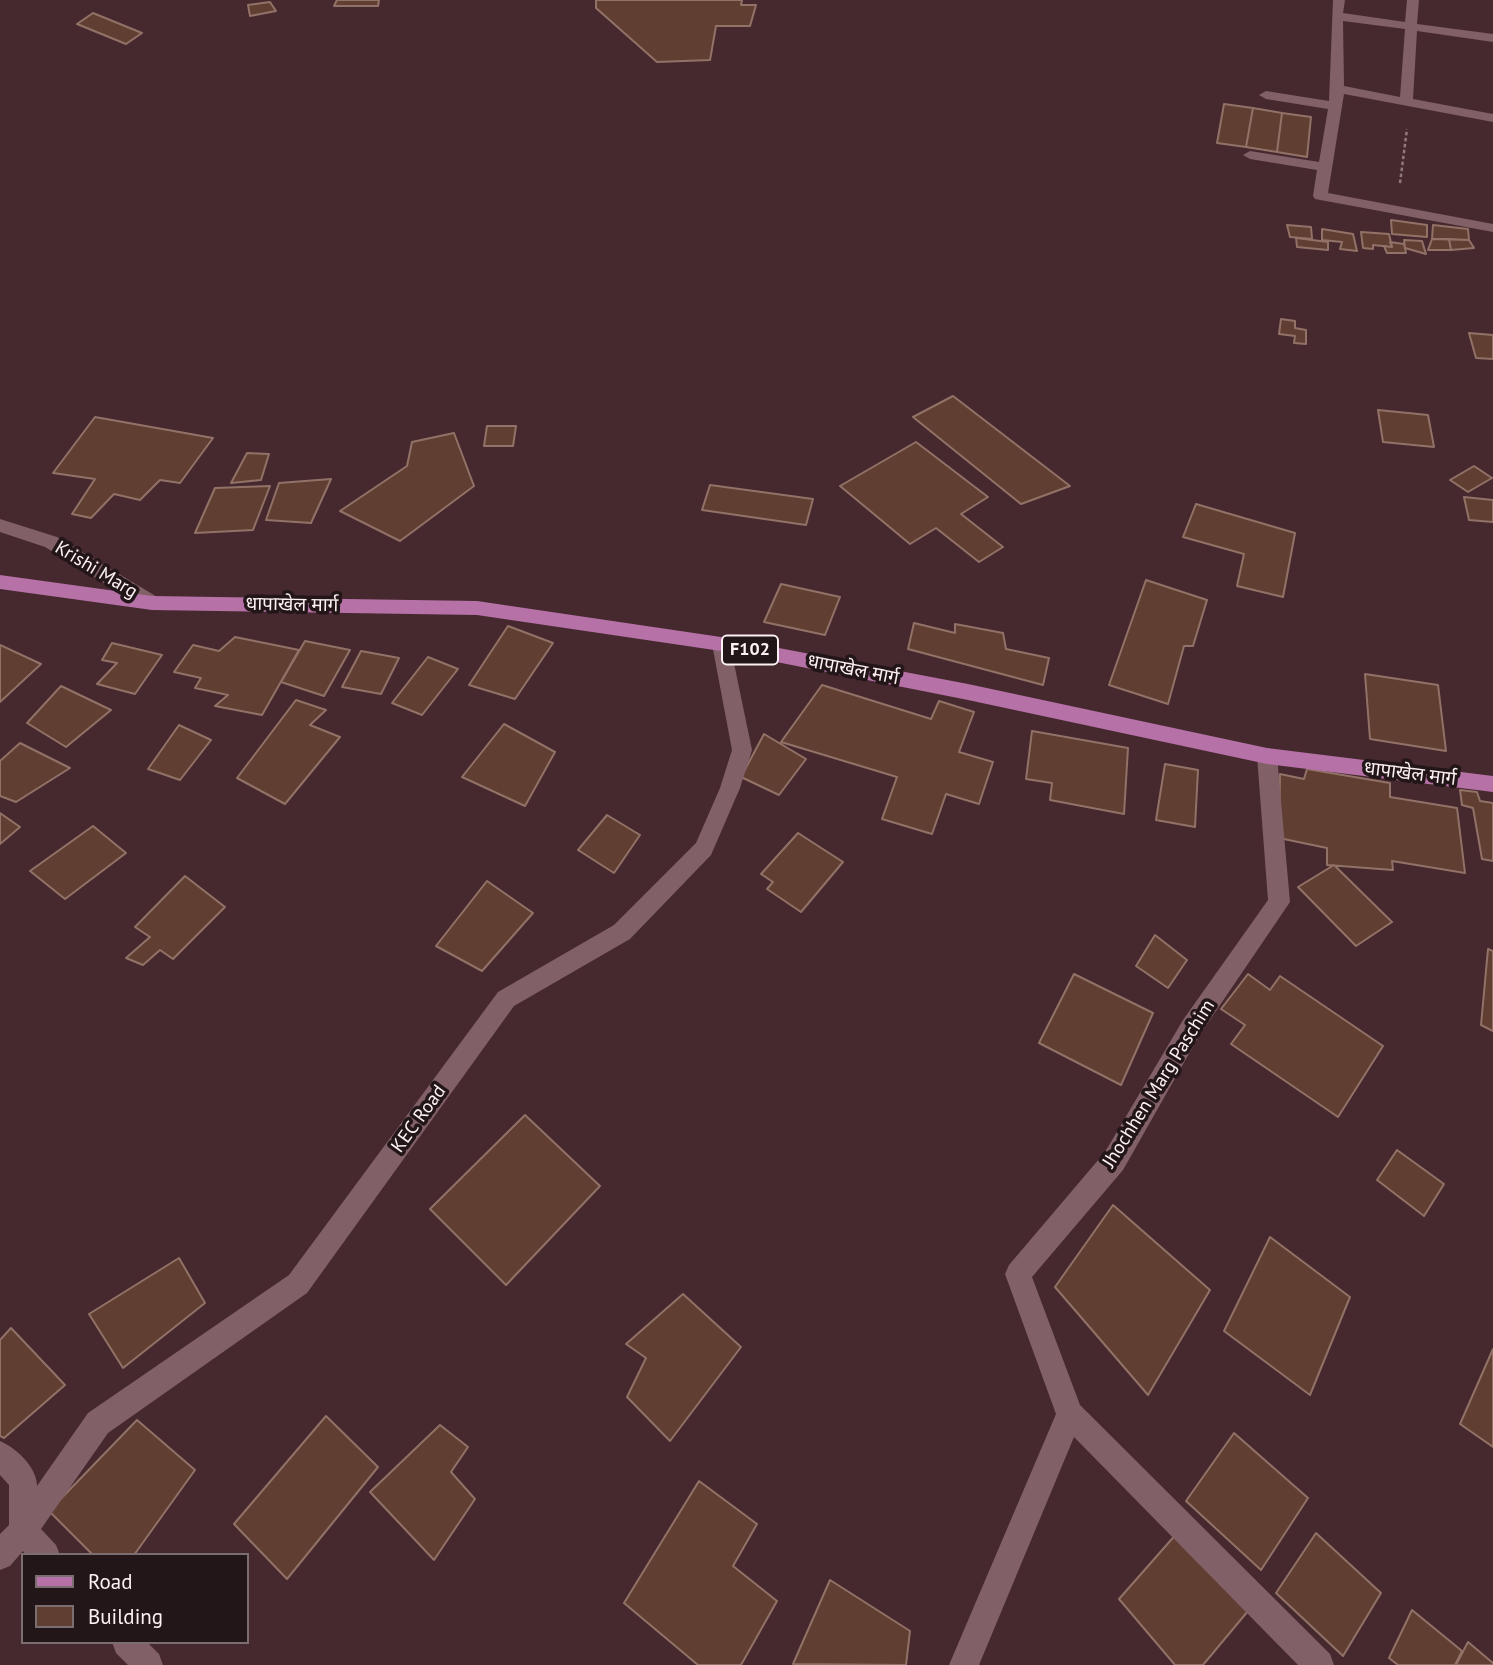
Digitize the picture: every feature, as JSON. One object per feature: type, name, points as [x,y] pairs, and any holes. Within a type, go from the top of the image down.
[{"type":"main road","name":"धापाखेल मार्ग","points":[[0,582],[152,603],[477,608],[721,644],[968,692],[1267,756],[1493,783]]},
{"type":"street","points":[[1339,0],[1338,89],[1320,196],[1493,228]]},
{"type":"street","points":[[1406,101],[1413,0]]},
{"type":"street","points":[[1337,16],[1493,38]]},
{"type":"street","points":[[1338,89],[1493,118]]},
{"type":"street","points":[[1266,95],[1335,106]]},
{"type":"street","points":[[1250,155],[1324,167]]},
{"type":"street","name":"Krishi Marg","points":[[0,525],[51,541],[152,603]]},
{"type":"street","name":"KEC Road","points":[[0,1556],[23,1530],[98,1423],[298,1284],[506,999],[622,932],[704,849],[730,788],[742,750],[721,644]]},
{"type":"street","name":"Jhochhen Marg Paschim","points":[[1070,1414],[1017,1274],[1114,1161],[1191,1028],[1279,902],[1267,756]]},
{"type":"street","points":[[964,1665],[1070,1414],[1318,1665]]},
{"type":"street","points":[[0,1455],[23,1479],[23,1530],[44,1553]]},
{"type":"street","points":[[129,1644],[148,1665]]},
{"type":"path","points":[[1400,212],[1401,160],[1407,134],[1406,101]]},
{"type":"building","points":[[337,0],[379,0],[378,6],[334,6]]},
{"type":"building","points":[[596,0],[742,0],[741,5],[756,5],[750,26],[716,26],[710,60],[657,62],[596,8]]},
{"type":"building","points":[[270,2],[276,11],[250,16],[248,5]]},
{"type":"building","points":[[93,13],[142,33],[126,44],[77,24]]},
{"type":"building","points":[[1224,104],[1253,108],[1246,147],[1217,143]]},
{"type":"building","points":[[1253,108],[1282,113],[1277,152],[1246,147]]},
{"type":"building","points":[[1282,113],[1311,117],[1307,157],[1277,152]]},
{"type":"building","points":[[1391,220],[1427,225],[1427,237],[1392,234]]},
{"type":"building","points":[[1287,225],[1311,227],[1312,239],[1290,237]]},
{"type":"building","points":[[1433,225],[1468,229],[1469,240],[1432,239]]},
{"type":"building","points":[[1322,229],[1353,234],[1357,251],[1340,249],[1342,242],[1322,240]]},
{"type":"building","points":[[1361,232],[1389,234],[1392,247],[1373,245],[1373,249],[1363,248]]},
{"type":"building","points":[[1296,238],[1328,242],[1328,250],[1297,247]]},
{"type":"building","points":[[1432,239],[1449,239],[1451,250],[1428,250]]},
{"type":"building","points":[[1449,239],[1469,240],[1474,248],[1451,250]]},
{"type":"building","points":[[1404,240],[1422,241],[1426,254],[1405,248]]},
{"type":"building","points":[[1390,242],[1404,244],[1406,253],[1387,253],[1384,246],[1392,247]]},
{"type":"building","points":[[1281,319],[1295,321],[1295,328],[1306,330],[1306,344],[1294,343],[1295,336],[1279,334]]},
{"type":"building","points":[[1469,333],[1493,335],[1493,359],[1476,358]]},
{"type":"building","points":[[953,396],[1070,486],[1021,504],[913,417]]},
{"type":"building","points":[[1378,410],[1428,415],[1434,447],[1383,442]]},
{"type":"building","points":[[95,417],[213,438],[180,483],[160,480],[140,500],[114,494],[91,518],[72,514],[95,479],[53,473]]},
{"type":"building","points":[[487,426],[516,426],[513,446],[484,446]]},
{"type":"building","points":[[454,433],[474,486],[400,541],[340,511],[407,466],[412,442]]},
{"type":"building","points":[[916,442],[988,497],[961,514],[1003,547],[979,562],[936,528],[910,544],[840,486]]},
{"type":"building","points":[[247,453],[269,454],[261,480],[231,483]]},
{"type":"building","points":[[1474,466],[1492,478],[1468,492],[1450,480]]},
{"type":"building","points":[[331,479],[311,523],[266,520],[279,483]]},
{"type":"building","points":[[710,485],[813,499],[806,525],[702,510]]},
{"type":"building","points":[[270,486],[253,530],[195,533],[215,488]]},
{"type":"building","points":[[1464,497],[1493,500],[1493,522],[1469,520]]},
{"type":"building","points":[[1196,504],[1295,533],[1283,597],[1237,586],[1244,554],[1183,537]]},
{"type":"building","points":[[1146,580],[1207,600],[1193,646],[1184,646],[1168,704],[1109,685]]},
{"type":"building","points":[[781,584],[840,597],[825,635],[764,622]]},
{"type":"building","points":[[914,623],[955,633],[955,624],[1003,633],[1006,649],[1049,658],[1043,685],[908,649]]},
{"type":"building","points":[[508,626],[553,643],[515,699],[469,685]]},
{"type":"building","points":[[235,637],[299,650],[262,715],[215,706],[228,695],[195,688],[201,678],[174,672],[193,645],[219,651]]},
{"type":"building","points":[[305,641],[350,650],[324,696],[281,682]]},
{"type":"building","points":[[112,643],[162,655],[135,694],[97,684],[117,663],[102,660]]},
{"type":"building","points":[[0,645],[41,664],[0,702]]},
{"type":"building","points":[[361,651],[399,658],[381,694],[342,687]]},
{"type":"building","points":[[428,657],[458,669],[422,715],[392,703]]},
{"type":"building","points":[[1365,674],[1438,685],[1446,751],[1370,739]]},
{"type":"building","points":[[822,685],[931,719],[939,701],[974,712],[959,752],[993,762],[979,804],[946,794],[932,834],[882,819],[897,777],[781,742]]},
{"type":"building","points":[[61,686],[111,710],[66,747],[27,723]]},
{"type":"building","points":[[296,700],[326,710],[310,725],[340,737],[285,804],[237,778]]},
{"type":"building","points":[[504,724],[555,752],[525,806],[462,777]]},
{"type":"building","points":[[179,725],[211,740],[180,780],[148,769]]},
{"type":"building","points":[[1032,731],[1128,748],[1124,814],[1050,800],[1052,783],[1026,779]]},
{"type":"building","points":[[764,734],[806,759],[779,795],[741,777]]},
{"type":"building","points":[[20,743],[70,768],[16,802],[0,796],[0,761]]},
{"type":"building","points":[[1165,764],[1198,770],[1195,827],[1156,820]]},
{"type":"building","points":[[1307,769],[1390,783],[1390,797],[1457,808],[1465,873],[1392,861],[1393,870],[1327,865],[1327,848],[1279,838],[1280,774],[1304,779]]},
{"type":"building","points":[[1460,790],[1477,792],[1480,801],[1493,803],[1493,861],[1482,859],[1473,808],[1462,805]]},
{"type":"building","points":[[0,813],[20,827],[0,844]]},
{"type":"building","points":[[607,815],[640,835],[614,873],[578,850]]},
{"type":"building","points":[[93,826],[126,853],[65,899],[30,871]]},
{"type":"building","points":[[798,833],[843,862],[801,912],[767,889],[773,882],[761,874]]},
{"type":"building","points":[[1334,865],[1392,922],[1356,946],[1298,887]]},
{"type":"building","points":[[185,876],[225,907],[173,959],[160,950],[143,965],[126,958],[150,937],[135,927]]},
{"type":"building","points":[[487,881],[533,913],[482,971],[436,946]]},
{"type":"building","points":[[1155,935],[1187,960],[1168,988],[1136,966]]},
{"type":"building","points":[[1488,949],[1493,951],[1493,1031],[1481,1025]]},
{"type":"building","points":[[1074,974],[1153,1013],[1121,1085],[1039,1043]]},
{"type":"building","points":[[1248,974],[1270,990],[1280,976],[1383,1046],[1338,1117],[1231,1044],[1245,1025],[1221,1009]]},
{"type":"building","points":[[525,1115],[600,1186],[506,1285],[430,1209]]},
{"type":"building","points":[[1397,1150],[1444,1184],[1424,1216],[1377,1180]]},
{"type":"building","points":[[1113,1205],[1210,1290],[1148,1395],[1055,1287]]},
{"type":"building","points":[[1270,1237],[1350,1297],[1310,1395],[1224,1331]]},
{"type":"building","points":[[179,1258],[205,1303],[123,1368],[89,1314]]},
{"type":"building","points":[[683,1294],[741,1347],[670,1441],[627,1397],[646,1358],[626,1344]]},
{"type":"building","points":[[11,1328],[65,1385],[4,1438],[0,1436],[0,1340]]},
{"type":"building","points":[[1493,1349],[1493,1447],[1460,1424]]},
{"type":"building","points":[[326,1416],[378,1467],[287,1579],[234,1524]]},
{"type":"building","points":[[137,1420],[195,1470],[135,1553],[91,1553],[49,1511]]},
{"type":"building","points":[[440,1425],[468,1447],[451,1472],[475,1499],[434,1560],[370,1492]]},
{"type":"building","points":[[1234,1433],[1308,1498],[1261,1570],[1186,1501]]},
{"type":"building","points":[[699,1481],[757,1524],[733,1566],[777,1601],[741,1665],[698,1665],[624,1603]]},
{"type":"building","points":[[1178,1532],[1248,1611],[1203,1665],[1175,1665],[1119,1599]]},
{"type":"building","points":[[1316,1533],[1381,1593],[1343,1656],[1276,1593]]},
{"type":"building","points":[[830,1580],[910,1631],[906,1665],[793,1664]]},
{"type":"building","points":[[1412,1610],[1462,1651],[1455,1665],[1398,1665],[1389,1658]]},
{"type":"building","points":[[1468,1642],[1493,1663],[1493,1665],[1456,1665]]}]
